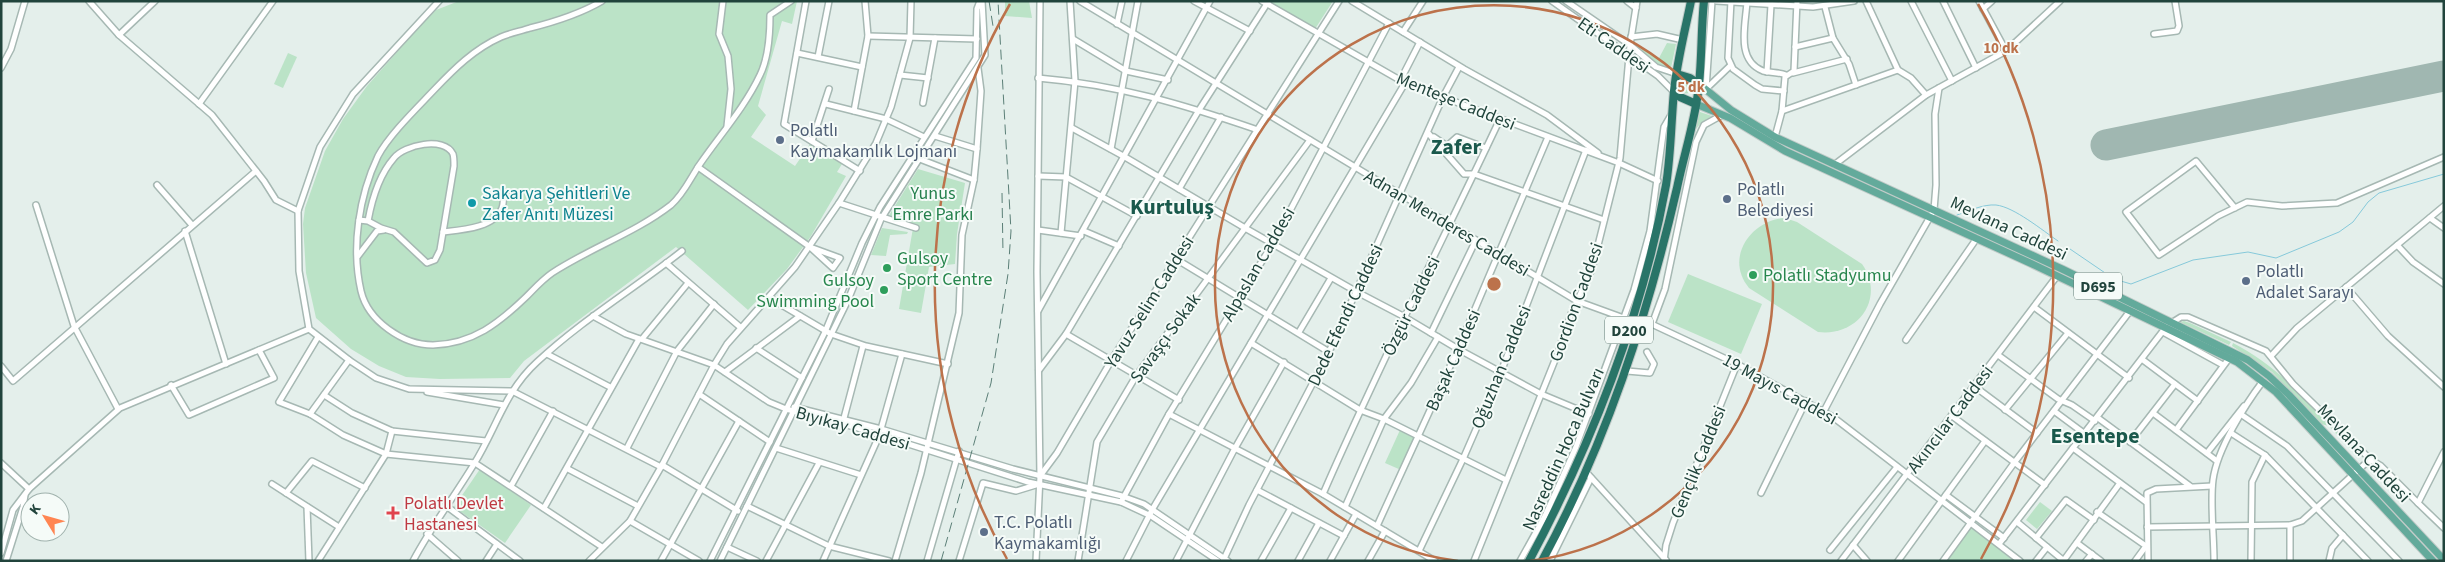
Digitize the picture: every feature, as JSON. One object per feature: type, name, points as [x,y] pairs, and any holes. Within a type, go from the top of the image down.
[{"type":"highway","name":"D200","points":[[1674,88],[1691,1]]},
{"type":"highway","name":"D200","points":[[1701,89],[1704,1]]},
{"type":"highway","points":[[1676,74],[1690,78],[1701,89]]},
{"type":"highway","points":[[1674,88],[1680,97],[1696,104]]},
{"type":"highway","name":"Nasreddin Hoca Bulvarı","points":[[1529,561],[1558,506],[1582,452],[1628,320],[1662,206],[1669,164],[1674,88]]},
{"type":"highway","name":"Nasreddin Hoca Bulvarı","points":[[1542,561],[1588,475],[1627,371],[1643,320],[1701,89]]},
{"type":"main road","name":"Mevlana Caddesi","points":[[1701,89],[1775,138],[1834,164],[1978,238],[2130,311],[2165,330],[2230,357],[2264,380],[2444,560]]},
{"type":"main road","name":"Mevlana Caddesi","points":[[1696,104],[1722,115],[1785,150],[1933,214],[2173,322],[2239,354],[2263,370],[2356,472],[2433,561]]},
{"type":"street","points":[[1,68],[11,50],[25,1]]},
{"type":"street","points":[[89,1],[119,35],[212,115],[276,200],[298,211]]},
{"type":"street","points":[[119,35],[155,1]]},
{"type":"street","points":[[199,104],[273,1]]},
{"type":"street","points":[[439,1],[353,94],[320,147],[298,211],[299,271],[309,329],[376,378],[409,389],[504,405]]},
{"type":"street","points":[[602,1],[548,23],[502,36],[465,58],[410,115],[379,155],[366,191],[359,220],[357,256],[362,294],[376,316],[394,335],[410,342],[432,345],[457,342],[483,332],[501,321],[549,275],[673,203],[727,127],[761,74],[770,36],[770,15],[791,1]]},
{"type":"street","points":[[723,1],[720,8],[719,34],[728,56],[731,89],[727,127]]},
{"type":"street","points":[[806,1],[784,124],[860,171]]},
{"type":"street","points":[[818,57],[829,1]]},
{"type":"street","points":[[854,111],[868,36],[865,1]]},
{"type":"street","points":[[591,560],[630,521],[662,466],[714,365],[740,327],[770,298],[810,246],[860,171],[876,143],[886,119],[900,74],[910,38],[911,1]]},
{"type":"street","points":[[720,561],[776,448],[802,378],[828,333],[862,242],[924,136],[976,58],[977,9],[981,1]]},
{"type":"street","points":[[710,561],[770,442],[791,409],[883,217],[985,54],[981,1]]},
{"type":"street","points":[[1036,561],[1040,476],[1038,78],[1040,1]]},
{"type":"street","points":[[1061,233],[1076,81],[1070,1]]},
{"type":"street","name":"Adnan Menderes Caddesi","points":[[1080,1],[1578,301],[1628,320]]},
{"type":"street","points":[[1117,24],[1122,1]]},
{"type":"street","points":[[1112,149],[1138,1]]},
{"type":"street","points":[[1194,1],[1250,31]]},
{"type":"street","points":[[1038,312],[1210,1]]},
{"type":"street","name":"Yavuz Selim Caddesi","points":[[1040,476],[1057,453],[1112,361],[1339,1]]},
{"type":"street","points":[[1352,1],[1459,66],[1547,115],[1604,157]]},
{"type":"street","points":[[1403,32],[1423,1]]},
{"type":"street","name":"Eti Caddesi","points":[[1552,1],[1674,88]]},
{"type":"street","name":"Eti Caddesi","points":[[1566,1],[1630,45],[1659,69],[1676,74]]},
{"type":"street","points":[[1627,1],[1636,8]]},
{"type":"street","name":"Gordion Caddesi","points":[[1474,561],[1592,269],[1619,162],[1630,45],[1637,1]]},
{"type":"street","points":[[1704,43],[1712,1]]},
{"type":"street","points":[[1716,1],[1771,5],[1798,4],[1825,7],[1854,1]]},
{"type":"street","points":[[1866,1],[1898,70],[1911,78],[1926,95]]},
{"type":"street","points":[[1911,1],[1952,80]]},
{"type":"street","points":[[1943,1],[1976,68]]},
{"type":"street","points":[[1979,1],[2006,51]]},
{"type":"street","points":[[1983,9],[1992,1]]},
{"type":"street","points":[[1834,164],[1926,95],[2006,51],[2060,1]]},
{"type":"street","points":[[2154,34],[2177,32],[2179,26],[2175,1]]},
{"type":"street","points":[[1039,370],[1066,334],[1138,216],[1199,110],[1250,31],[1266,2]]},
{"type":"street","name":"Menteşe Caddesi","points":[[1266,2],[1402,82],[1619,162],[1658,181]]},
{"type":"street","points":[[1731,2],[1728,58],[1730,66],[1759,88],[1784,91]]},
{"type":"street","points":[[1747,2],[1745,54],[1758,68],[1767,72],[1786,75],[1846,59]]},
{"type":"street","points":[[1793,73],[1798,4]]},
{"type":"street","points":[[1767,72],[1771,5]]},
{"type":"street","points":[[1825,7],[1833,38],[1846,59],[1856,85]]},
{"type":"street","name":"Alpaslan Caddesi","points":[[1122,499],[1169,414],[1273,243],[1389,23]]},
{"type":"street","points":[[1631,37],[1657,34],[1683,40]]},
{"type":"street","points":[[868,36],[977,38]]},
{"type":"street","points":[[923,103],[935,38]]},
{"type":"street","points":[[1795,47],[1833,38]]},
{"type":"street","points":[[1073,39],[1126,71],[1168,80]]},
{"type":"street","points":[[1126,561],[1151,513],[1251,342],[1356,168],[1402,82],[1420,42]]},
{"type":"street","points":[[797,53],[862,67]]},
{"type":"street","name":"Dede Efendi Caddesi","points":[[1225,560],[1257,490],[1329,352],[1443,97],[1459,66]]},
{"type":"street","points":[[1701,89],[1730,66]]},
{"type":"street","points":[[895,561],[929,443],[959,313],[962,235],[974,180],[977,149],[981,91],[978,68]]},
{"type":"street","points":[[1782,111],[1898,70]]},
{"type":"street","points":[[900,74],[928,78]]},
{"type":"street","points":[[1775,138],[1782,111],[1786,75]]},
{"type":"street","points":[[1038,78],[1076,81],[1158,98],[1258,130]]},
{"type":"street","points":[[1824,411],[1880,304],[1933,214],[1936,185],[1935,114],[1939,88]]},
{"type":"street","points":[[812,142],[829,90]]},
{"type":"street","points":[[826,104],[886,119],[924,136]]},
{"type":"street","points":[[1520,561],[1545,516],[1628,320],[1650,231],[1664,127],[1673,113]]},
{"type":"street","points":[[1652,324],[1664,289],[1696,142],[1704,125],[1722,115]]},
{"type":"street","points":[[1178,189],[1221,118]]},
{"type":"street","name":"Özgür Caddesi","points":[[1323,494],[1360,410],[1406,318],[1500,119]]},
{"type":"street","points":[[1072,128],[1112,149],[1331,278],[1406,318],[1458,349],[1541,394],[1589,414]]},
{"type":"street","points":[[1428,133],[1447,146],[1457,137],[1486,148]]},
{"type":"street","points":[[1428,133],[1464,174],[1474,174],[1524,194],[1604,220]]},
{"type":"street","points":[[935,136],[977,149]]},
{"type":"street","name":"Başak Caddesi","points":[[1377,526],[1419,438],[1548,137]]},
{"type":"street","name":"Savaşçı Sokak","points":[[1078,561],[1097,442],[1136,376],[1310,140]]},
{"type":"street","points":[[359,220],[368,221],[394,232],[406,241],[426,263],[435,260],[440,250],[454,166],[453,155],[447,148],[436,145],[422,144],[404,148],[394,157],[385,170],[372,198],[368,221]]},
{"type":"street","name":"Oğuzhan Caddesi","points":[[1419,551],[1463,459],[1501,372],[1586,150]]},
{"type":"street","points":[[912,156],[974,180]]},
{"type":"street","points":[[2235,208],[2196,161],[2126,212],[2159,255],[2218,216],[2235,208],[2247,202],[2282,206],[2337,203],[2444,157]]},
{"type":"street","points":[[698,167],[810,246],[833,268],[840,258],[810,246]]},
{"type":"street","points":[[1,366],[13,381],[74,326],[256,171]]},
{"type":"street","points":[[1038,176],[1066,177],[1138,216]]},
{"type":"street","points":[[157,185],[192,225]]},
{"type":"street","points":[[443,232],[486,224],[502,209],[504,192]]},
{"type":"street","points":[[839,203],[916,228]]},
{"type":"street","points":[[36,204],[74,326],[118,409]]},
{"type":"street","points":[[2271,356],[2297,328],[2444,206]]},
{"type":"street","points":[[2430,218],[2444,228]]},
{"type":"street","points":[[1668,224],[1677,225]]},
{"type":"street","points":[[357,256],[377,231],[387,230]]},
{"type":"street","points":[[1038,230],[1082,233],[1119,246]]},
{"type":"street","points":[[185,231],[226,364]]},
{"type":"street","points":[[1906,340],[1978,238]]},
{"type":"street","points":[[1431,333],[1476,240]]},
{"type":"street","points":[[2397,245],[2413,262],[2444,284]]},
{"type":"street","points":[[413,561],[445,505],[475,464],[512,391],[570,333],[682,250]]},
{"type":"street","points":[[1176,259],[1329,352]]},
{"type":"street","points":[[666,263],[740,327]]},
{"type":"street","name":"Akıncılar Caddesi","points":[[1841,561],[2057,276]]},
{"type":"street","points":[[1298,332],[1331,278]]},
{"type":"street","points":[[544,508],[568,469],[610,386],[640,339],[688,282]]},
{"type":"street","points":[[2346,287],[2394,343],[2444,387]]},
{"type":"street","points":[[770,298],[828,333],[863,346],[948,364]]},
{"type":"street","points":[[627,448],[677,351],[714,304]]},
{"type":"street","points":[[2034,307],[2129,378]]},
{"type":"street","points":[[1943,561],[2014,463],[2130,311]]},
{"type":"street","points":[[594,316],[640,339],[714,365],[769,402],[791,409]]},
{"type":"street","points":[[724,372],[800,316]]},
{"type":"street","points":[[2173,322],[2181,317],[2188,317],[2260,348],[2271,356],[2293,384],[2444,528]]},
{"type":"street","name":"19 Mayıs Caddesi","points":[[1643,320],[1737,364],[1824,411],[1854,431],[1907,475],[2020,561]]},
{"type":"street","points":[[27,492],[118,409],[171,385],[309,329]]},
{"type":"street","points":[[1999,544],[2165,330],[2223,365]]},
{"type":"street","points":[[2005,410],[2068,333]]},
{"type":"street","points":[[1066,334],[1178,400]]},
{"type":"street","points":[[318,337],[279,402],[310,414],[343,435],[386,454],[475,464],[602,547]]},
{"type":"street","points":[[1345,507],[1384,419],[1411,384],[1438,337]]},
{"type":"street","points":[[1251,342],[1360,410],[1384,419],[1506,480]]},
{"type":"street","points":[[844,418],[863,346]]},
{"type":"street","points":[[756,348],[802,378]]},
{"type":"street","points":[[171,385],[188,414],[274,378],[260,350]]},
{"type":"street","points":[[1627,371],[1650,373],[1654,364],[1647,352]]},
{"type":"street","points":[[547,354],[610,386]]},
{"type":"street","points":[[823,561],[879,436],[902,354]]},
{"type":"street","points":[[1998,355],[2061,401],[2072,405],[2130,442],[2190,487]]},
{"type":"street","points":[[2176,430],[2230,357]]},
{"type":"street","points":[[310,414],[349,360]]},
{"type":"street","points":[[2143,360],[2198,401]]},
{"type":"street","points":[[1176,561],[1234,450],[1284,362]]},
{"type":"street","name":"Gençlik Caddesi","points":[[1665,560],[1666,545],[1673,523],[1737,364]]},
{"type":"street","points":[[2207,453],[2248,403],[2264,380]]},
{"type":"street","points":[[2130,442],[2175,384]]},
{"type":"street","points":[[1974,386],[2037,433]]},
{"type":"street","points":[[409,389],[512,391],[662,466],[743,513]]},
{"type":"street","points":[[700,394],[770,442]]},
{"type":"street","points":[[324,395],[352,413],[392,431],[486,441]]},
{"type":"street","points":[[1761,493],[1806,401]]},
{"type":"street","points":[[2214,561],[2212,486],[2218,461],[2248,403]]},
{"type":"street","name":"Bıyıkay Caddesi","points":[[791,409],[844,418],[1040,476],[1090,488],[1122,499],[1151,513],[1225,560]]},
{"type":"street","name":"Bıyıkay Caddesi","points":[[791,409],[1039,484],[1122,499]]},
{"type":"street","points":[[510,486],[553,411]]},
{"type":"street","points":[[2054,411],[2085,434]]},
{"type":"street","points":[[2153,413],[2218,461]]},
{"type":"street","points":[[1169,414],[1234,450],[1323,494],[1435,561]]},
{"type":"street","points":[[2242,415],[2282,441],[2399,561]]},
{"type":"street","points":[[1952,416],[2045,485]]},
{"type":"street","points":[[661,561],[700,487],[739,421]]},
{"type":"street","points":[[318,561],[386,454],[392,431]]},
{"type":"street","points":[[2231,433],[2265,454],[2368,561]]},
{"type":"street","points":[[1898,561],[1985,441]]},
{"type":"street","points":[[776,448],[861,475]]},
{"type":"street","points":[[2073,448],[2146,502]]},
{"type":"street","points":[[927,561],[959,452]]},
{"type":"street","points":[[2251,561],[2252,482],[2265,454]]},
{"type":"street","points":[[2418,503],[2443,455]]},
{"type":"street","points":[[2147,527],[2290,525],[2302,521],[2371,460]]},
{"type":"street","points":[[286,493],[312,461],[365,488]]},
{"type":"street","points":[[766,561],[819,463]]},
{"type":"street","points":[[1,464],[29,489]]},
{"type":"street","points":[[1830,550],[1897,466]]},
{"type":"street","points":[[568,469],[638,506]]},
{"type":"street","points":[[1550,561],[1588,475],[1665,560]]},
{"type":"street","points":[[959,561],[983,483],[1016,491],[1039,484]]},
{"type":"street","points":[[2017,522],[2064,561],[2120,483]]},
{"type":"street","points":[[272,484],[339,526]]},
{"type":"street","points":[[2148,561],[2146,546],[2146,495],[2149,491],[2212,486]]},
{"type":"street","points":[[1257,490],[1344,536]]},
{"type":"street","points":[[1946,495],[2004,538]]},
{"type":"street","points":[[2036,538],[2066,500],[2094,520]]},
{"type":"street","points":[[1,553],[13,510],[20,501]]},
{"type":"street","points":[[445,505],[520,561]]},
{"type":"street","points":[[747,506],[829,546],[889,561]]},
{"type":"street","points":[[307,507],[309,561]]},
{"type":"street","points":[[1261,561],[1291,508]]},
{"type":"street","points":[[2098,512],[2146,546]]},
{"type":"street","points":[[1330,561],[1356,514]]},
{"type":"street","points":[[6,561],[20,517]]},
{"type":"street","points":[[630,521],[699,561]]},
{"type":"street","points":[[1298,561],[1319,523]]},
{"type":"street","points":[[2290,525],[2290,561]]},
{"type":"street","points":[[1368,561],[1385,530]]},
{"type":"street","points":[[427,534],[458,561]]},
{"type":"street","points":[[2329,561],[2332,548],[2343,536]]},
{"type":"street","name":"Bıyıkay Caddesi","points":[[1188,538],[1218,561]]},
{"type":"street","points":[[486,561],[497,544]]},
{"type":"street","points":[[2077,544],[2101,561]]},
{"type":"street","points":[[1853,545],[1866,561]]},
{"type":"street","points":[[2135,561],[2146,546]]},
{"type":"street","points":[[727,547],[757,561]]},
{"type":"street","points":[[2036,561],[2047,547]]},
{"type":"street","points":[[2086,561],[2092,554]]},
{"type":"green space","points":[[459,1],[797,1],[792,24],[782,21],[758,106],[766,115],[751,137],[795,166],[810,144],[842,164],[837,172],[846,176],[811,236],[787,269],[748,310],[676,247],[524,361],[510,378],[440,379],[406,377],[379,366],[351,349],[316,318],[306,273],[303,224],[305,208],[325,151],[343,119],[367,86],[436,10]]},
{"type":"green space","points":[[1005,1],[1029,1],[1032,18],[1005,16]]},
{"type":"green space","points":[[1272,1],[1333,1],[1315,29],[1271,3]]},
{"type":"green space","points":[[1667,43],[1676,44],[1671,68],[1658,64],[1637,47],[1640,46],[1659,58]]},
{"type":"green space","points":[[288,53],[297,57],[283,88],[274,84]]},
{"type":"green space","points":[[1686,82],[1692,88],[1686,94],[1680,88]]},
{"type":"green space","points":[[1700,112],[1712,116],[1701,123],[1694,131]]},
{"type":"green space","name":"Yunus Emre Parkı","points":[[918,169],[965,183],[957,234],[955,264],[929,267],[921,313],[899,309],[913,228],[888,217]]},
{"type":"green space","name":"Polatlı Stadyumu","points":[[1785,218],[1797,222],[1862,264],[1869,277],[1871,290],[1869,302],[1864,313],[1856,322],[1832,332],[1818,332],[1749,288],[1742,276],[1739,265],[1740,253],[1745,242],[1752,233],[1762,226],[1773,220]]},
{"type":"green space","points":[[882,228],[908,232],[907,234],[890,235],[886,256],[871,255]]},
{"type":"green space","points":[[1688,274],[1762,304],[1741,354],[1668,322]]},
{"type":"green space","points":[[2184,321],[2231,342],[2229,345],[2180,322]]},
{"type":"green space","points":[[2233,343],[2251,353],[2283,377],[2356,450],[2356,455],[2329,426],[2321,424],[2272,372],[2232,346]]},
{"type":"green space","points":[[1400,430],[1416,438],[1401,470],[1385,463]]},
{"type":"green space","points":[[480,469],[531,505],[505,543],[454,507]]},
{"type":"green space","points":[[2040,502],[2052,511],[2037,529],[2026,520]]},
{"type":"green space","points":[[1971,527],[2014,561],[1946,561]]},
{"type":"waterway","points":[[2070,249],[2114,279],[2131,284],[2193,260],[2248,252],[2276,258],[2339,232],[2353,222],[2368,202],[2379,193],[2444,174]]},
{"type":"waterway","points":[[1957,215],[1976,208],[1996,205],[2011,210],[2058,241]]},
{"type":"runway","points":[[2106,145],[2444,76]]},
{"type":"railway","points":[[989,1],[993,26]]},
{"type":"railway","points":[[941,561],[991,383],[1008,274],[1011,231],[998,1]]},
{"type":"railway","points":[[1002,193],[1003,253]]},
{"type":"place","name":"Polatlı Kaymakamlık Lojmanı","points":[[780,140]]},
{"type":"place","name":"Polatlı Belediyesi","points":[[1727,199]]},
{"type":"place","name":"Sakarya Şehitleri Ve Zafer Anıtı Müzesi","points":[[472,203]]},
{"type":"place","name":"Gulsoy Sport Centre","points":[[887,268]]},
{"type":"place","name":"Polatlı Stadyumu","points":[[1753,275]]},
{"type":"place","name":"Polatlı Adalet Sarayı","points":[[2246,281]]},
{"type":"place","name":"Gulsoy Swimming Pool","points":[[884,290]]},
{"type":"place","name":"Polatlı Devlet Hastanesi","points":[[393,513]]},
{"type":"place","name":"T.C. Polatlı Kaymakamlığı","points":[[984,532]]},
{"type":"district","name":"Zafer","points":[[1456,146]]},
{"type":"district","name":"Kurtuluş","points":[[1172,206]]},
{"type":"district","name":"Esentepe","points":[[2095,435]]}]
